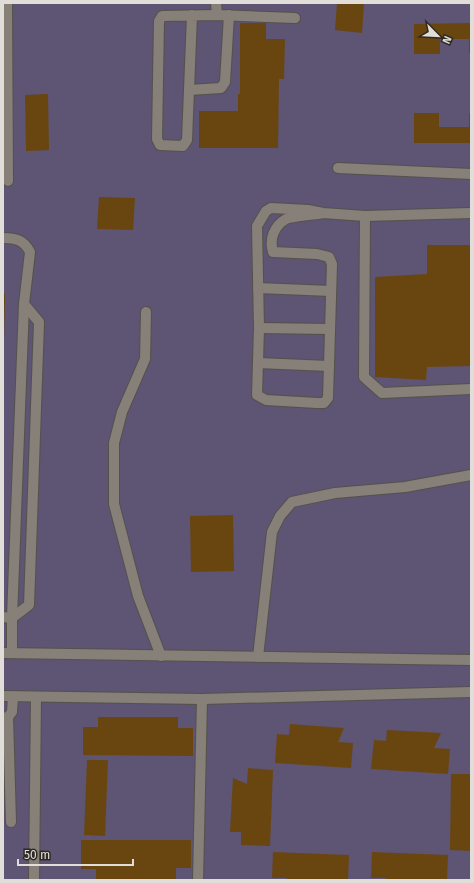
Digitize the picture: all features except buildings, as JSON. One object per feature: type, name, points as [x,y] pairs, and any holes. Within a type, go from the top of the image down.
[{"type":"street","points":[[7,3],[8,181]]},
{"type":"street","points":[[216,3],[216,15]]},
{"type":"street","points":[[192,15],[187,140],[183,146],[160,145],[157,139],[159,21],[162,16],[192,15],[229,15],[296,18]]},
{"type":"street","points":[[189,90],[221,88],[225,82],[229,15]]},
{"type":"street","points":[[338,168],[471,174]]},
{"type":"street","points":[[323,213],[287,219],[274,231],[271,244],[273,252],[317,254],[329,257],[332,264],[328,398],[324,403],[266,400],[257,395],[259,328],[257,226],[266,211],[271,208],[365,216],[471,213]]},
{"type":"street","points":[[365,216],[364,377],[382,393],[471,389]]},
{"type":"street","points":[[3,238],[20,240],[26,245],[30,252],[24,304],[8,618],[8,653],[471,660]]},
{"type":"street","points":[[258,288],[331,291]]},
{"type":"street","points":[[8,618],[30,605],[39,322],[24,304]]},
{"type":"street","points":[[146,312],[145,359],[122,412],[114,443],[114,504],[138,596],[161,656]]},
{"type":"street","points":[[259,328],[330,329]]},
{"type":"street","points":[[258,363],[329,366]]},
{"type":"street","points":[[258,657],[272,532],[280,516],[292,502],[335,494],[405,488],[471,475]]},
{"type":"street","points":[[11,822],[6,718],[12,712],[8,697],[202,699],[471,692]]},
{"type":"street","points":[[34,880],[36,697]]},
{"type":"street","points":[[198,880],[202,699]]},
{"type":"shaded area","points":[[3,3],[471,3],[471,880],[3,880]]}]
